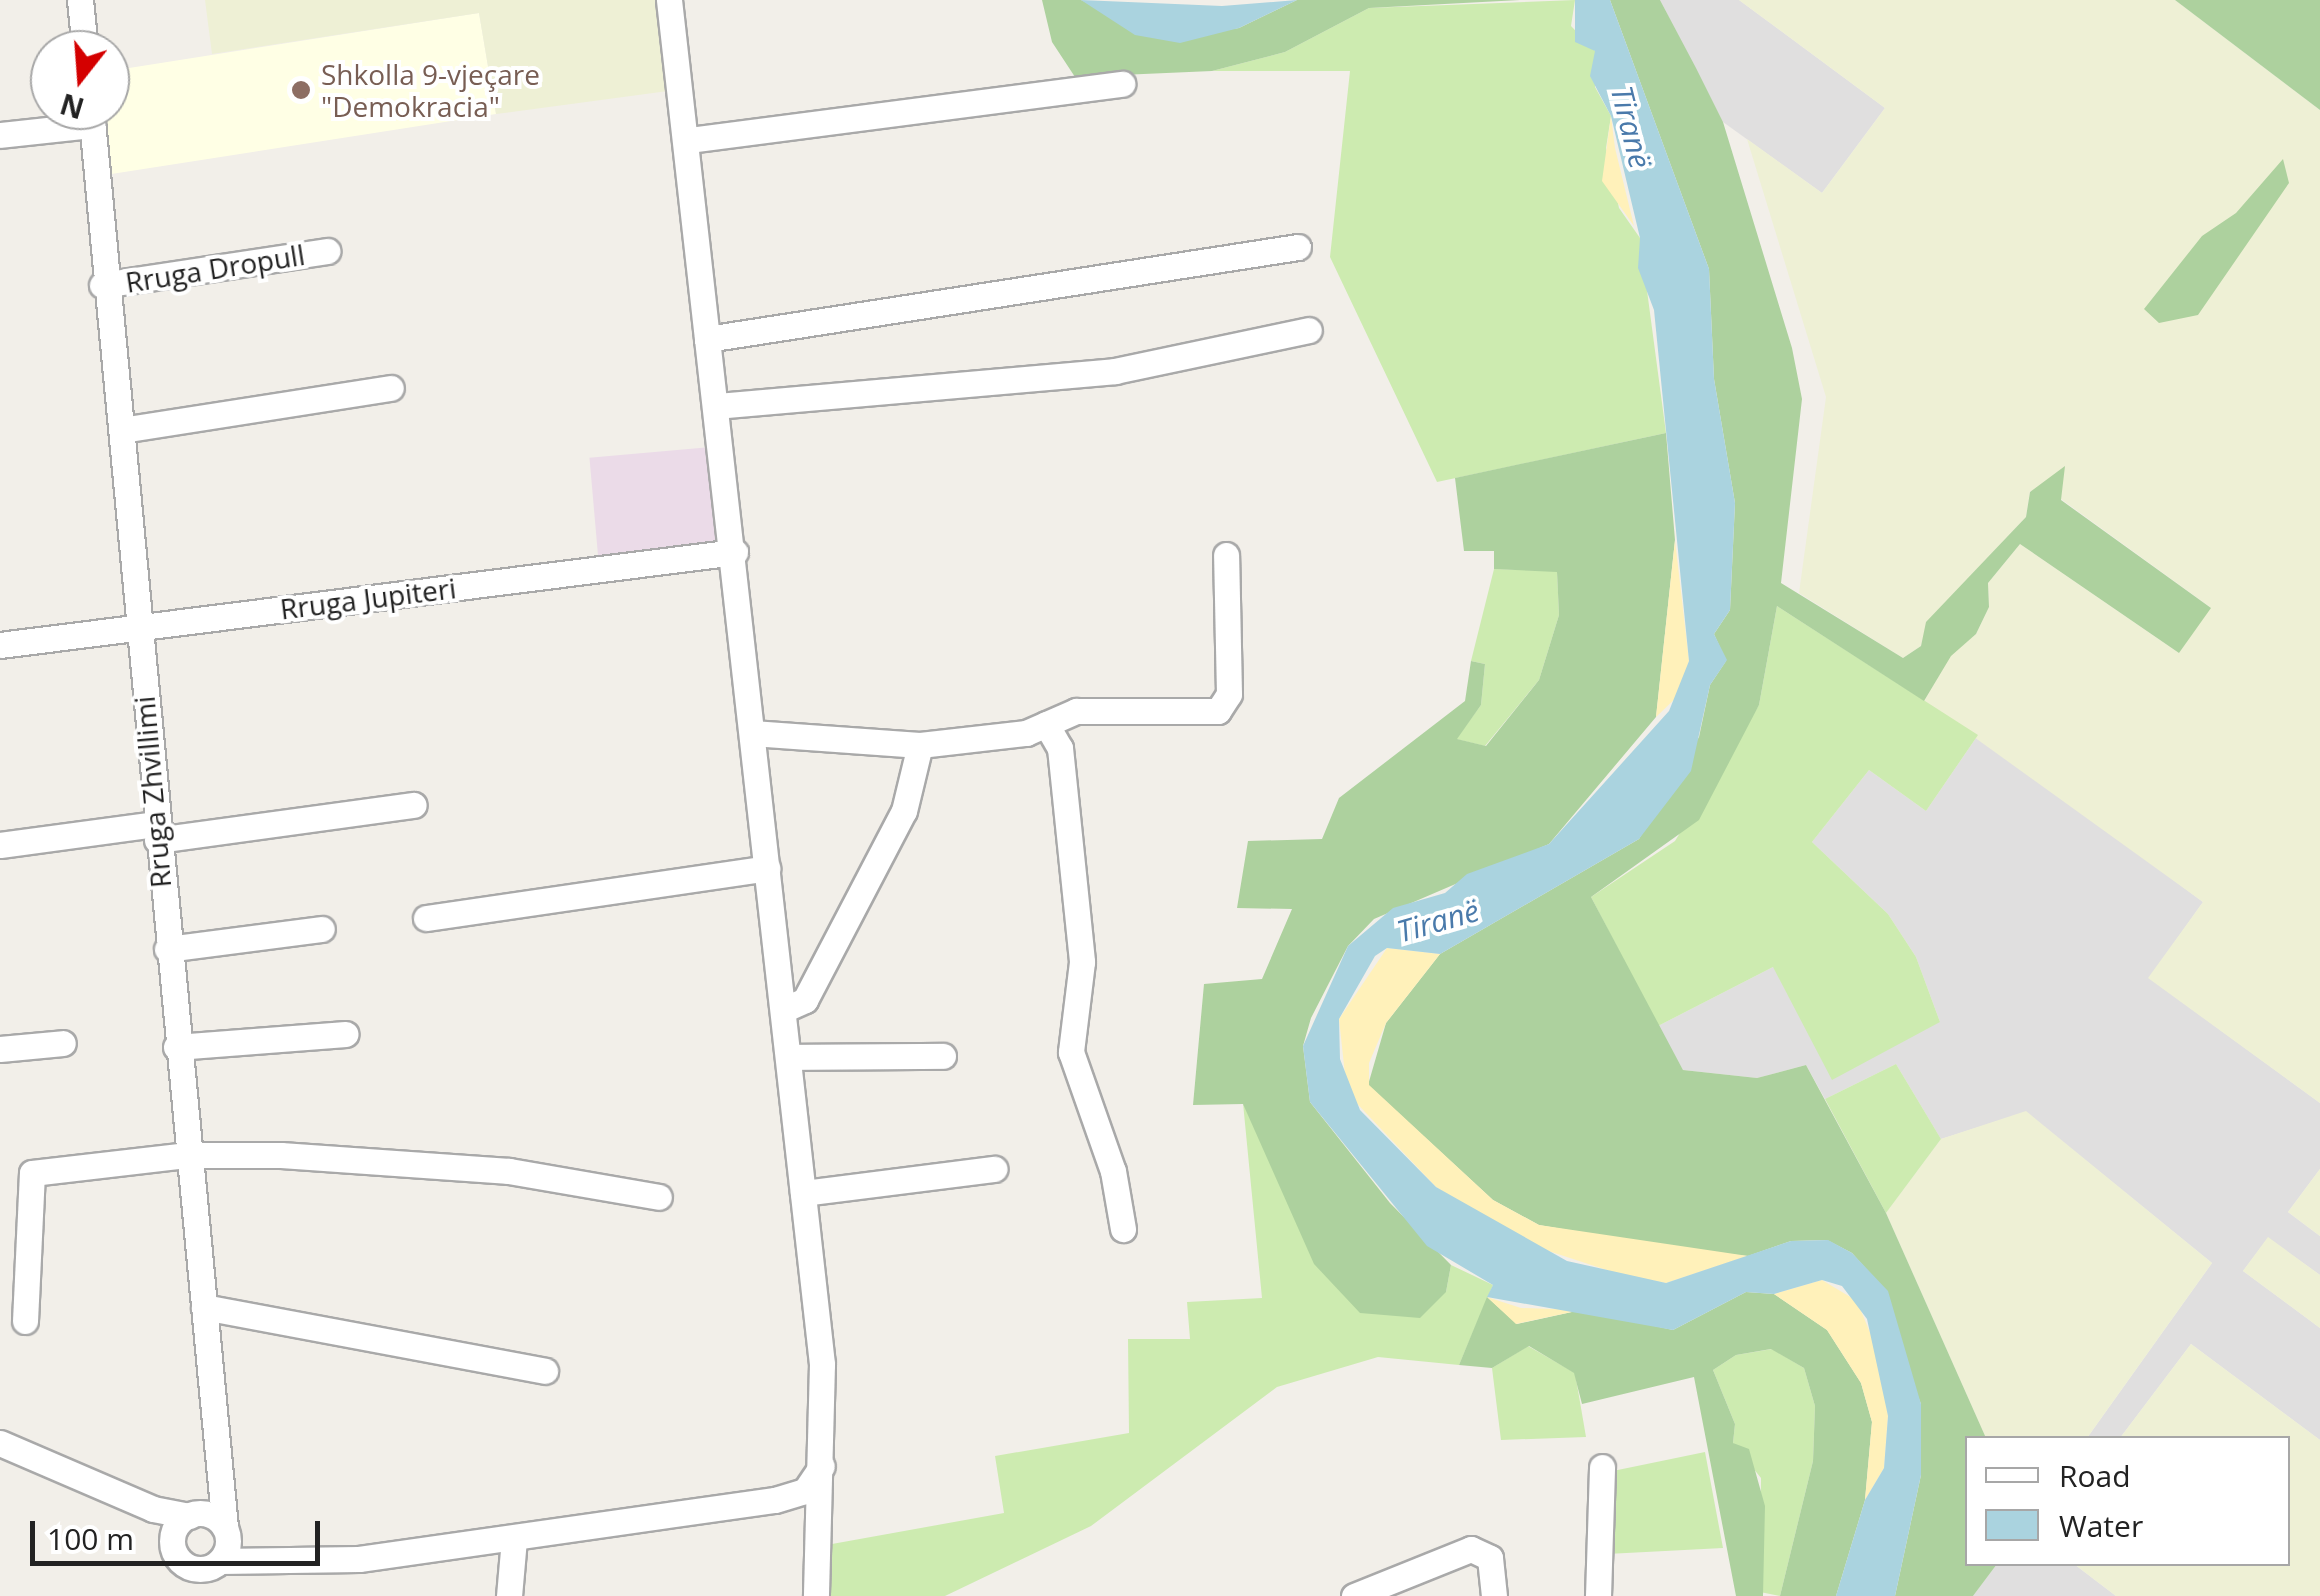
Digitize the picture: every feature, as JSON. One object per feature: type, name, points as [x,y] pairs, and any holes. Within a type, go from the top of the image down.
[{"type":"street","points":[[80,0],[83,30]]},
{"type":"street","points":[[669,0],[689,140],[707,339],[736,552],[803,1194],[824,1462],[816,1596]]},
{"type":"street","points":[[689,140],[1122,84]]},
{"type":"street","points":[[0,134],[30,128]]},
{"type":"street","name":"Rruga Zhvillimi","points":[[92,130],[102,285],[122,430],[156,832],[225,1542]]},
{"type":"street","points":[[707,339],[1298,248]]},
{"type":"street","name":"Rruga Dropull","points":[[102,285],[328,251]]},
{"type":"street","points":[[716,406],[1115,371],[1308,330]]},
{"type":"street","points":[[122,430],[392,388]]},
{"type":"street","name":"Rruga Jupiteri","points":[[0,644],[736,552]]},
{"type":"street","points":[[752,733],[920,746],[1046,724],[1076,712],[1206,714],[1224,705],[1226,555]]},
{"type":"street","points":[[1046,724],[1060,748],[1082,962],[1070,1052],[1113,1171],[1123,1228]]},
{"type":"street","points":[[784,1009],[805,1000],[904,811],[920,746]]},
{"type":"street","points":[[0,845],[414,805]]},
{"type":"street","points":[[426,918],[767,868]]},
{"type":"street","points":[[167,949],[322,930]]},
{"type":"street","points":[[176,1047],[346,1034]]},
{"type":"street","points":[[0,1049],[63,1044]]},
{"type":"street","points":[[790,1058],[943,1056]]},
{"type":"street","points":[[25,1321],[32,1173],[188,1155],[509,1170],[659,1197]]},
{"type":"street","points":[[803,1194],[994,1169]]},
{"type":"street","points":[[204,1308],[545,1371]]},
{"type":"street","points":[[0,1443],[116,1495],[156,1520],[175,1552],[196,1569],[225,1542]]},
{"type":"street","points":[[116,1495],[196,1514],[225,1542],[273,1556],[349,1560],[774,1500],[805,1491],[824,1462]]},
{"type":"street","points":[[1598,1596],[1602,1466]]},
{"type":"street","points":[[175,1552],[173,1534],[196,1514],[220,1474]]},
{"type":"street","points":[[774,1500],[811,1514],[820,1542]]},
{"type":"street","points":[[508,1596],[514,1538]]},
{"type":"street","points":[[1354,1596],[1471,1549],[1490,1558],[1494,1596]]},
{"type":"shaded area","points":[[205,0],[657,0],[668,91],[496,114],[479,13],[212,54]]},
{"type":"shaded area","points":[[1660,0],[1739,0],[1885,108],[1822,193],[1723,122]]},
{"type":"shaded area","points":[[1739,0],[2175,0],[2320,110],[2320,1103],[2148,978],[2203,902],[1924,701],[1951,655],[1976,634],[1989,607],[1988,583],[2020,544],[2179,653],[2210,607],[2061,499],[2030,491],[2026,517],[1927,622],[1921,646],[1903,658],[1799,593],[1826,397],[1747,139],[1822,193],[1885,108]]},
{"type":"shaded area","name":"Shkolla 9-vjeçare \"Demokracia\"","points":[[479,13],[496,114],[105,175],[99,130],[130,130],[130,68]]},
{"type":"shaded area","points":[[711,447],[720,549],[598,559],[589,458]]},
{"type":"shaded area","points":[[1978,735],[2203,902],[2149,978],[2320,1103],[2320,1169],[2288,1212],[2320,1236],[2320,1275],[2268,1238],[2243,1271],[2320,1328],[2320,1440],[2191,1344],[2122,1436],[2088,1436],[2212,1263],[2026,1112],[1941,1139],[1896,1064],[1825,1099],[1806,1065],[1757,1078],[1683,1070],[1658,1026],[1773,967],[1940,1022],[1916,957],[1888,914],[1812,842],[1869,770],[1926,811]]},
{"type":"shaded area","points":[[2026,1111],[2212,1263],[2088,1436],[1985,1436],[1886,1213],[1941,1139]]},
{"type":"shaded area","points":[[2320,1169],[2320,1236],[2288,1212]]},
{"type":"shaded area","points":[[2268,1237],[2320,1275],[2320,1328],[2243,1271]]},
{"type":"shaded area","points":[[2191,1344],[2320,1440],[2320,1596],[2116,1596],[2077,1566],[2290,1566],[2290,1436],[2122,1436]]},
{"type":"shaded area","points":[[1996,1566],[2077,1566],[2116,1596],[1973,1596]]},
{"type":"green space","points":[[1042,0],[1081,0],[1156,34],[1188,36],[1239,28],[1297,0],[1520,0],[1369,8],[1285,52],[1212,71],[1075,77],[1052,42]]},
{"type":"green space","points":[[1575,0],[1571,26],[1595,51],[1595,87],[1611,116],[1606,148],[1619,208],[1640,238],[1666,433],[1437,482],[1330,257],[1350,71],[1212,71],[1285,52],[1369,8]]},
{"type":"green space","points":[[1610,0],[1660,0],[1696,68],[1723,122],[1792,348],[1802,399],[1781,583],[1903,658],[1921,646],[1926,622],[2026,517],[2030,492],[2065,466],[2061,500],[2211,608],[2179,653],[2020,544],[1988,583],[1989,607],[1976,634],[1951,656],[1924,701],[1777,606],[1759,705],[1699,820],[1591,897],[1683,1070],[1757,1078],[1806,1065],[1886,1213],[1985,1436],[1965,1436],[1965,1566],[1996,1566],[1973,1596],[1895,1596],[1921,1475],[1921,1404],[1868,1271],[1852,1253],[1827,1240],[1791,1241],[1748,1256],[1685,1250],[1539,1225],[1493,1200],[1368,1085],[1386,1023],[1440,954],[1639,839],[1699,737],[1710,685],[1726,661],[1714,634],[1730,610],[1735,503],[1714,379],[1709,269]]},
{"type":"green space","points":[[2175,0],[2320,0],[2320,110]]},
{"type":"green space","points":[[2283,159],[2289,183],[2198,315],[2159,323],[2144,309],[2202,236],[2236,213]]},
{"type":"green space","points":[[1666,433],[1675,540],[1656,717],[1549,844],[1374,919],[1348,946],[1311,1018],[1303,1046],[1310,1102],[1390,1203],[1451,1265],[1446,1292],[1420,1318],[1360,1313],[1314,1264],[1243,1104],[1193,1105],[1204,984],[1262,979],[1292,909],[1237,908],[1248,841],[1322,839],[1339,798],[1465,701],[1471,661],[1485,664],[1481,705],[1457,739],[1486,746],[1539,680],[1559,615],[1557,572],[1494,569],[1494,551],[1464,551],[1455,478]]},
{"type":"green space","points":[[1494,569],[1557,571],[1559,615],[1539,680],[1485,746],[1456,739],[1481,705],[1485,664],[1471,661]]},
{"type":"green space","points":[[1777,606],[1978,735],[1926,811],[1869,770],[1812,842],[1888,914],[1916,957],[1940,1022],[1832,1080],[1773,967],[1658,1026],[1591,897],[1675,841],[1759,705]]},
{"type":"green space","points":[[1896,1064],[1941,1139],[1886,1213],[1825,1099]]},
{"type":"green space","points":[[1243,1103],[1278,1178],[1446,1292],[1451,1265],[1493,1285],[1459,1365],[1378,1357],[1277,1387],[1091,1526],[945,1596],[828,1596],[832,1544],[1004,1513],[995,1456],[1129,1433],[1128,1339],[1190,1339],[1187,1302],[1262,1298]]},
{"type":"green space","points":[[1746,1292],[1774,1294],[1827,1330],[1861,1383],[1872,1422],[1865,1500],[1836,1596],[1780,1596],[1813,1461],[1815,1406],[1804,1368],[1771,1349],[1736,1355],[1713,1370],[1735,1424],[1733,1443],[1749,1449],[1765,1506],[1763,1596],[1736,1596],[1694,1377],[1582,1404],[1574,1373],[1529,1346],[1492,1368],[1459,1365],[1487,1297],[1517,1324],[1581,1310],[1673,1330]]},
{"type":"green space","points":[[1528,1346],[1575,1373],[1586,1437],[1501,1440],[1492,1368]]},
{"type":"green space","points":[[1772,1349],[1804,1368],[1815,1406],[1813,1461],[1780,1596],[1760,1592],[1761,1478],[1733,1443],[1735,1424],[1713,1370],[1736,1355]]},
{"type":"green space","points":[[1705,1452],[1723,1548],[1607,1554],[1608,1472]]},
{"type":"sand","points":[[1611,116],[1615,148],[1634,226],[1602,181]]},
{"type":"sand","points":[[1675,540],[1689,661],[1679,695],[1656,717]]},
{"type":"sand","points":[[1387,948],[1440,954],[1386,1023],[1369,1063],[1369,1085],[1493,1200],[1539,1225],[1748,1256],[1666,1283],[1622,1275],[1524,1243],[1436,1187],[1347,1093],[1339,1019]]},
{"type":"sand","points":[[1822,1280],[1857,1301],[1876,1347],[1888,1415],[1884,1468],[1865,1500],[1872,1422],[1861,1383],[1827,1330],[1774,1294]]},
{"type":"sand","points":[[1487,1297],[1521,1308],[1581,1310],[1516,1324]]},
{"type":"water","points":[[1081,0],[1222,6],[1297,0],[1239,28],[1180,43],[1135,35]]},
{"type":"water","name":"Tiranë","points":[[1575,0],[1610,0],[1709,269],[1714,379],[1735,503],[1730,610],[1714,634],[1727,660],[1710,685],[1691,771],[1639,839],[1440,954],[1387,948],[1375,956],[1339,1019],[1340,1059],[1360,1110],[1436,1187],[1567,1261],[1666,1283],[1791,1241],[1828,1240],[1852,1253],[1888,1291],[1921,1404],[1921,1475],[1895,1596],[1836,1596],[1865,1500],[1884,1468],[1888,1416],[1867,1319],[1842,1286],[1822,1280],[1774,1294],[1746,1292],[1673,1330],[1487,1297],[1493,1285],[1427,1246],[1310,1102],[1303,1046],[1348,946],[1393,908],[1445,893],[1467,874],[1549,844],[1669,711],[1689,661],[1654,310],[1638,268],[1640,238],[1611,116],[1590,76],[1595,51],[1575,42]]},
{"type":"place","name":"Shkolla 9-vjeçare \"Demokracia\"","points":[[301,90]]}]
